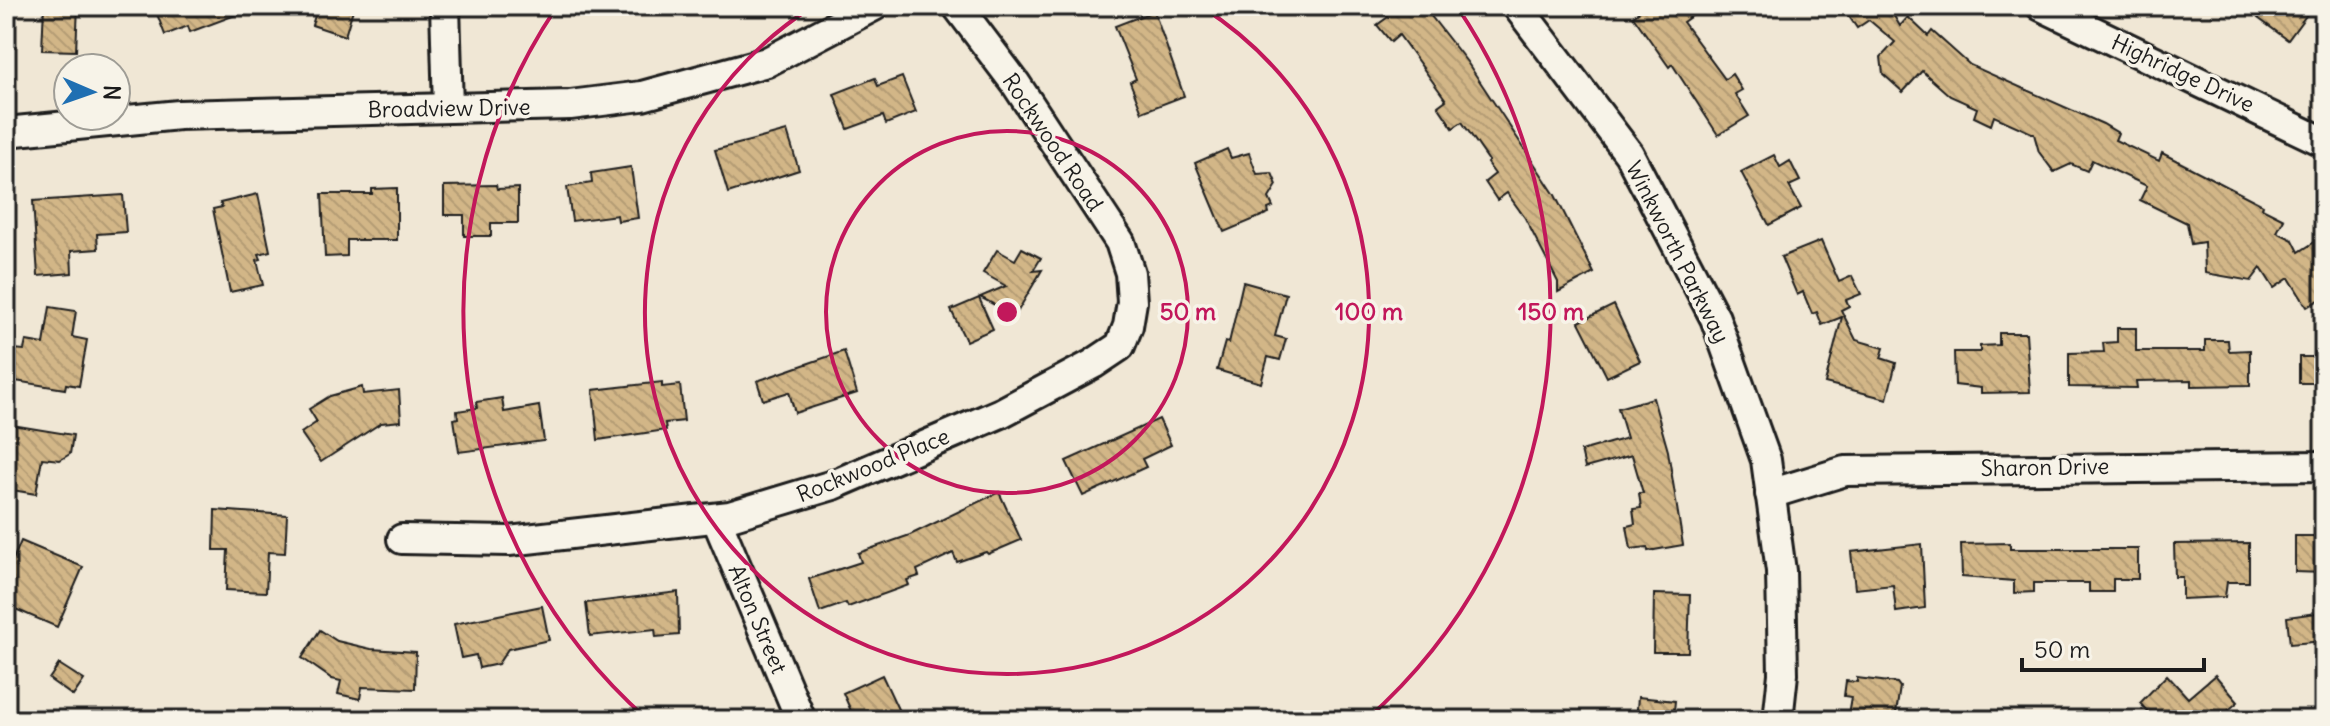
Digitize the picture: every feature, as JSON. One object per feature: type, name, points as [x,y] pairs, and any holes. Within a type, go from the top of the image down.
[{"type":"street","points":[[445,6],[448,108]]},
{"type":"street","name":"Broadview Drive","points":[[6,132],[179,115],[570,105],[688,86],[767,62],[874,6]]},
{"type":"street","name":"Rockwood Road","points":[[957,6],[1016,84],[1120,242],[1131,286]]},
{"type":"street","name":"Winkworth Parkway","points":[[1517,6],[1629,154],[1715,318],[1766,460],[1781,571],[1783,674],[1778,720]]},
{"type":"street","name":"Highridge Drive","points":[[2041,6],[2324,142]]},
{"type":"street","name":"Rockwood Place","points":[[402,539],[509,541],[716,518],[833,485],[1001,413],[1093,364],[1120,346],[1128,326],[1131,286]]},
{"type":"street","name":"Sharon Drive","points":[[1770,494],[1845,471],[2324,466]]},
{"type":"street","name":"Alton Street","points":[[716,518],[801,720]]},
{"type":"building","points":[[44,6],[78,6],[76,51],[42,50]]},
{"type":"building","points":[[154,6],[254,8],[190,32],[188,26],[165,35]]},
{"type":"building","points":[[318,6],[354,6],[345,36],[312,25]]},
{"type":"building","points":[[1379,6],[1423,6],[1467,62],[1555,195],[1594,273],[1558,292],[1558,282],[1525,218],[1507,193],[1497,200],[1485,182],[1495,174],[1487,163],[1489,161],[1462,122],[1453,128],[1438,106],[1446,100],[1399,35],[1391,42],[1377,25],[1388,17]]},
{"type":"building","points":[[1647,6],[1706,6],[1683,22],[1725,79],[1732,74],[1742,90],[1735,94],[1749,116],[1718,135],[1672,64],[1669,67],[1633,16]]},
{"type":"building","points":[[1842,6],[1888,6],[1900,26],[1908,17],[1928,36],[1932,31],[1970,65],[2103,124],[2118,133],[2115,140],[2159,161],[2162,153],[2263,205],[2262,208],[2284,219],[2277,232],[2293,240],[2299,252],[2324,236],[2324,297],[2307,307],[2289,278],[2274,288],[2261,268],[2251,281],[2205,273],[2204,242],[2191,244],[2187,223],[2140,200],[2147,186],[2092,160],[2087,171],[2071,164],[2054,172],[2039,152],[2034,134],[1994,116],[1991,125],[1974,117],[1977,108],[1950,96],[1922,71],[1903,92],[1883,74],[1881,57],[1895,42],[1869,20],[1857,28]]},
{"type":"building","points":[[2268,6],[2313,6],[2288,40],[2258,18]]},
{"type":"building","points":[[1154,11],[1184,96],[1142,112],[1130,82],[1136,79],[1115,26]]},
{"type":"building","points":[[902,77],[916,112],[886,124],[883,116],[848,129],[834,94],[875,78],[878,86]]},
{"type":"building","points":[[787,131],[799,170],[728,193],[715,150]]},
{"type":"building","points":[[1227,149],[1231,158],[1249,153],[1257,174],[1272,173],[1277,185],[1269,198],[1273,207],[1268,209],[1269,213],[1224,232],[1195,163]]},
{"type":"building","points":[[1774,155],[1780,167],[1790,161],[1800,181],[1789,186],[1801,208],[1769,225],[1741,172]]},
{"type":"building","points":[[631,167],[638,218],[618,221],[617,215],[572,221],[567,187],[592,183],[591,173]]},
{"type":"building","points":[[496,185],[497,189],[518,188],[518,223],[491,223],[491,236],[464,236],[464,215],[444,215],[444,186]]},
{"type":"building","points":[[397,188],[397,240],[347,240],[347,256],[325,257],[322,194],[372,194],[372,189]]},
{"type":"building","points":[[258,194],[270,251],[259,254],[261,259],[257,260],[263,285],[230,292],[213,209],[222,207],[220,203]]},
{"type":"building","points":[[123,195],[126,232],[97,234],[98,249],[71,251],[72,273],[38,276],[33,201]]},
{"type":"building","points":[[1821,241],[1839,282],[1852,276],[1861,294],[1846,300],[1849,306],[1841,310],[1856,340],[1884,348],[1881,358],[1896,363],[1887,399],[1825,383],[1842,317],[1822,325],[1817,312],[1812,314],[1803,292],[1797,295],[1781,257]]},
{"type":"building","points":[[1022,248],[1041,258],[1033,271],[1042,270],[1015,316],[980,297],[1006,286],[983,273],[997,250],[1015,260]]},
{"type":"building","points":[[1243,282],[1286,294],[1275,336],[1286,339],[1280,360],[1268,357],[1261,383],[1217,370],[1225,342],[1229,343]]},
{"type":"building","points":[[979,298],[993,329],[966,341],[951,310]]},
{"type":"building","points":[[1614,305],[1640,361],[1607,377],[1579,322]]},
{"type":"building","points":[[50,307],[76,311],[72,337],[87,340],[79,386],[66,384],[65,389],[9,380],[14,349],[24,350],[26,341],[44,344]]},
{"type":"building","points":[[2117,328],[2136,328],[2136,351],[2205,351],[2205,340],[2228,340],[2229,351],[2250,350],[2250,385],[2192,386],[2192,380],[2136,381],[2137,388],[2069,387],[2069,353],[2104,352],[2103,343],[2117,342]]},
{"type":"building","points":[[1999,333],[2026,333],[2030,392],[1981,393],[1981,388],[1955,385],[1954,352],[1980,352],[1980,346],[1999,345]]},
{"type":"building","points":[[844,351],[857,393],[795,413],[789,392],[763,400],[757,381]]},
{"type":"building","points":[[2299,357],[2324,357],[2324,383],[2299,383]]},
{"type":"building","points":[[662,382],[662,387],[680,385],[684,421],[665,423],[666,430],[598,440],[593,390]]},
{"type":"building","points":[[362,387],[363,394],[399,390],[401,421],[381,423],[321,462],[301,433],[317,422],[309,409],[330,396]]},
{"type":"building","points":[[502,398],[504,412],[539,406],[544,441],[459,452],[454,419],[458,418],[457,411],[477,408],[476,402]]},
{"type":"building","points":[[1653,398],[1668,451],[1683,545],[1648,551],[1647,547],[1631,549],[1627,526],[1635,524],[1633,509],[1641,508],[1639,493],[1643,493],[1632,455],[1585,468],[1581,451],[1627,438],[1618,408]]},
{"type":"building","points":[[1159,419],[1171,445],[1142,459],[1146,467],[1083,496],[1066,461]]},
{"type":"building","points":[[6,424],[73,435],[70,454],[60,460],[42,458],[36,494],[6,489],[12,450],[6,449]]},
{"type":"building","points":[[999,492],[1021,540],[988,554],[986,552],[957,562],[953,553],[917,570],[919,576],[907,580],[909,585],[848,607],[846,603],[820,612],[809,579],[861,562],[858,553],[910,535]]},
{"type":"building","points":[[215,510],[287,515],[285,553],[268,552],[266,592],[226,590],[228,550],[214,550]]},
{"type":"building","points":[[2295,536],[2324,536],[2324,573],[2295,572]]},
{"type":"building","points":[[21,541],[83,567],[57,627],[6,605],[6,576]]},
{"type":"building","points":[[2010,543],[2010,549],[2138,549],[2138,579],[2113,579],[2113,592],[2089,592],[2089,583],[2034,583],[2034,592],[2014,593],[2014,581],[1962,577],[1961,544]]},
{"type":"building","points":[[2249,543],[2249,582],[2227,582],[2225,597],[2182,599],[2182,577],[2175,577],[2174,544]]},
{"type":"building","points":[[1922,544],[1925,608],[1896,612],[1893,585],[1855,589],[1851,552]]},
{"type":"building","points":[[678,592],[679,635],[656,637],[655,629],[590,636],[586,603]]},
{"type":"building","points":[[1654,594],[1690,595],[1688,652],[1653,652]]},
{"type":"building","points":[[542,606],[549,640],[508,649],[498,664],[479,668],[476,655],[461,658],[454,624]]},
{"type":"building","points":[[2324,612],[2324,641],[2290,644],[2287,617]]},
{"type":"building","points":[[320,630],[337,641],[371,649],[416,652],[415,689],[362,687],[360,699],[338,694],[341,681],[332,679],[302,658]]},
{"type":"building","points":[[59,664],[84,680],[73,696],[49,679]]},
{"type":"building","points":[[882,675],[903,720],[855,720],[843,693]]},
{"type":"building","points":[[2167,675],[2188,698],[2215,675],[2238,702],[2217,720],[2155,720],[2140,703]]},
{"type":"building","points":[[1857,678],[1897,683],[1900,687],[1895,720],[1847,720],[1851,697],[1844,696],[1846,681],[1857,682]]},
{"type":"building","points":[[1638,697],[1675,701],[1673,720],[1636,720]]}]
